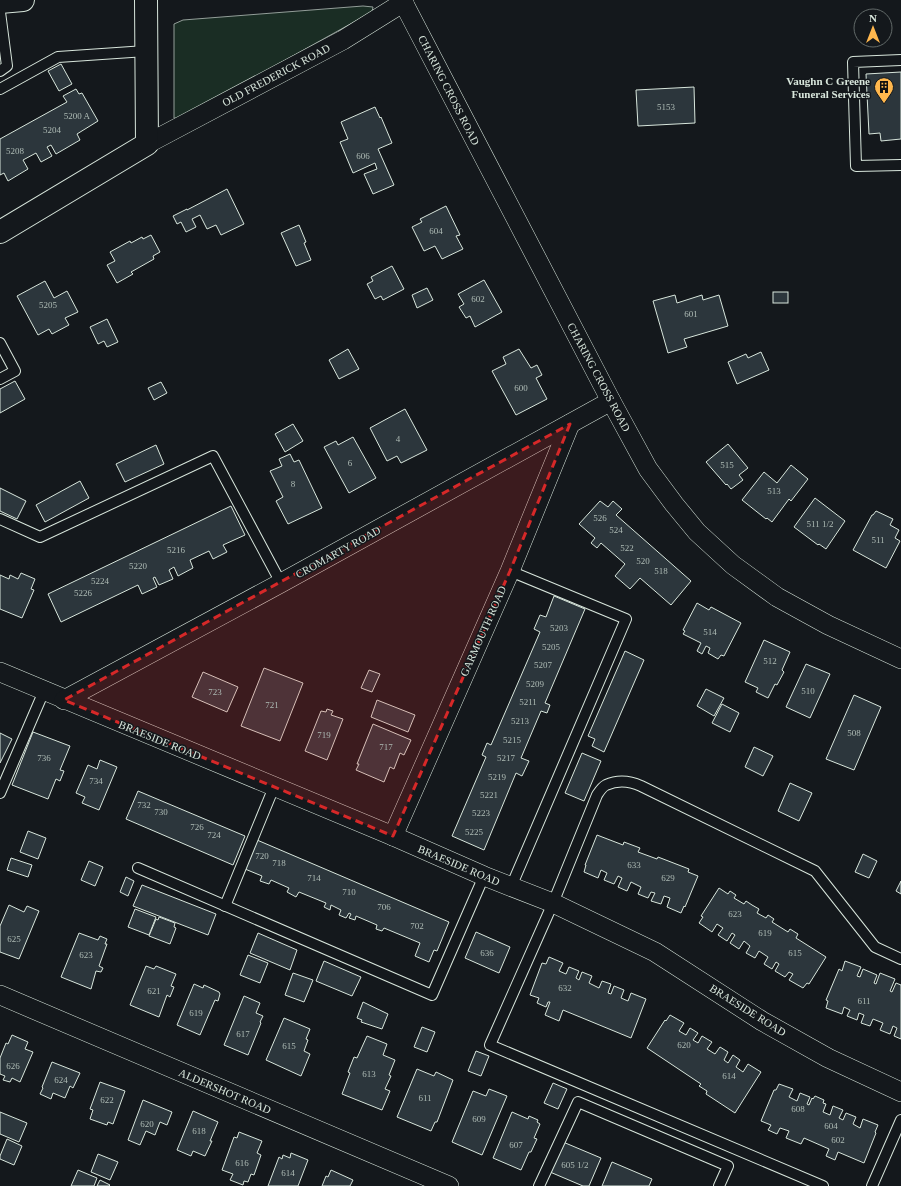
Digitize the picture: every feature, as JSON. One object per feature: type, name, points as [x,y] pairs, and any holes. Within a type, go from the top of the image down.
[{"type":"street","points":[[0,2],[23,0]]},
{"type":"street","points":[[146,0],[147,144]]},
{"type":"street","name":"OLD FREDERICK ROAD","points":[[0,232],[147,144],[343,40],[403,1]]},
{"type":"street","name":"CHARING CROSS ROAD","points":[[403,1],[611,401],[648,469],[674,504],[697,532],[733,565],[777,596],[828,625],[901,659]]},
{"type":"street","name":"CROMARTY ROAD","points":[[64,700],[281,583],[611,401]]},
{"type":"street","name":"GARMOUTH ROAD","points":[[393,836],[510,571],[570,424]]},
{"type":"street","name":"BRAESIDE ROAD","points":[[0,672],[393,836],[484,876],[552,903],[655,952],[782,1032],[828,1058],[901,1092]]},
{"type":"street","name":"ALDERSHOT ROAD","points":[[0,995],[449,1186]]},
{"type":"lane","points":[[0,12],[2,40],[7,66],[0,71]]},
{"type":"lane","points":[[0,89],[58,56],[146,51]]},
{"type":"lane","points":[[901,60],[853,62],[856,166],[901,165]]},
{"type":"lane","points":[[0,343],[15,371],[0,379]]},
{"type":"lane","points":[[0,519],[40,537],[212,456],[281,583]]},
{"type":"lane","points":[[510,571],[626,619],[511,887]]},
{"type":"lane","points":[[0,793],[44,691]]},
{"type":"lane","points":[[823,1186],[490,1045],[552,903],[596,795],[605,786],[615,783],[630,781],[815,871],[875,947],[901,959]]},
{"type":"lane","points":[[225,906],[274,787]]},
{"type":"lane","points":[[138,868],[432,995],[484,876]]},
{"type":"lane","points":[[539,1186],[578,1102],[728,1166],[719,1186]]},
{"type":"lane","points":[[872,1186],[901,1120]]},
{"type":"highlighted area","points":[[570,424],[510,571],[393,836],[64,700]]},
{"type":"green space","points":[[363,6],[373,7],[372,12],[179,119],[174,118],[174,24],[183,20]]},
{"type":"building","points":[[61,64],[72,84],[59,91],[48,71]]},
{"type":"building","name":"Vaughn C Greene Funeral Services","points":[[901,72],[901,139],[881,141],[880,133],[869,134],[866,74]]},
{"type":"building","points":[[694,87],[695,123],[638,126],[636,90]]},
{"type":"building","points":[[76,89],[79,94],[82,93],[98,121],[77,134],[80,140],[56,154],[51,145],[47,147],[52,156],[41,162],[36,153],[23,160],[28,169],[8,181],[4,173],[0,175],[0,139],[67,102],[63,96]]},
{"type":"building","points":[[375,107],[392,143],[378,149],[394,185],[373,194],[364,174],[377,169],[375,163],[353,173],[340,142],[348,139],[341,122]]},
{"type":"building","points":[[227,189],[244,224],[221,235],[216,225],[207,229],[200,215],[192,219],[196,227],[186,232],[181,222],[177,224],[173,216]]},
{"type":"building","points":[[446,206],[460,235],[456,236],[463,249],[442,259],[435,246],[424,251],[412,227],[422,222],[420,219]]},
{"type":"building","points":[[299,225],[311,260],[296,266],[281,233]]},
{"type":"building","points":[[151,235],[160,252],[153,256],[154,259],[131,272],[133,274],[117,283],[107,265],[115,261],[110,252],[130,241],[131,243],[142,237],[143,239]]},
{"type":"building","points":[[392,266],[404,289],[383,300],[381,296],[375,299],[367,284],[373,281],[371,277]]},
{"type":"building","points":[[484,280],[502,312],[475,327],[470,316],[466,318],[459,307],[464,304],[458,294]]},
{"type":"building","points":[[45,281],[54,298],[67,291],[78,312],[65,318],[69,325],[52,334],[49,329],[38,335],[17,296]]},
{"type":"building","points":[[427,288],[433,300],[417,308],[412,295]]},
{"type":"building","points":[[773,292],[788,292],[788,303],[773,303]]},
{"type":"building","points":[[675,295],[677,303],[702,295],[703,300],[719,295],[728,326],[684,339],[687,347],[668,353],[653,301]]},
{"type":"building","points":[[107,319],[118,342],[107,347],[104,341],[98,344],[90,327]]},
{"type":"building","points":[[348,349],[359,369],[339,379],[329,360]]},
{"type":"building","points":[[519,349],[531,368],[537,365],[542,375],[536,378],[547,399],[516,415],[492,371],[506,364],[503,357]]},
{"type":"building","points":[[761,352],[769,370],[737,384],[728,362],[746,354],[748,358]]},
{"type":"building","points":[[15,381],[25,399],[0,413],[0,389]]},
{"type":"building","points":[[161,382],[167,393],[154,400],[148,388]]},
{"type":"building","points":[[405,409],[427,450],[401,463],[397,456],[387,461],[370,428]]},
{"type":"building","points":[[293,424],[303,441],[285,452],[275,434]]},
{"type":"building","points":[[353,437],[376,478],[349,493],[324,447],[336,441],[338,445]]},
{"type":"building","points":[[728,444],[748,468],[739,475],[743,480],[731,489],[706,462]]},
{"type":"building","points":[[156,445],[164,464],[125,482],[116,464]]},
{"type":"building","points":[[290,454],[294,462],[299,460],[322,508],[288,524],[276,501],[283,497],[270,471],[282,466],[279,459]]},
{"type":"building","points":[[791,465],[808,479],[791,501],[789,499],[772,522],[742,500],[764,472],[777,483]]},
{"type":"building","points":[[80,481],[89,498],[45,522],[36,505]]},
{"type":"building","points":[[0,488],[26,501],[17,519],[0,511]]},
{"type":"building","points":[[815,498],[845,521],[826,549],[819,544],[818,545],[794,527]]},
{"type":"building","points":[[600,501],[608,507],[613,501],[622,509],[616,515],[691,581],[671,605],[640,578],[630,589],[615,576],[625,564],[601,543],[597,548],[591,543],[595,538],[579,524]]},
{"type":"building","points":[[231,506],[245,535],[223,545],[227,552],[213,559],[209,551],[190,560],[193,568],[178,576],[174,567],[169,570],[173,579],[159,585],[155,577],[153,578],[157,587],[142,594],[138,585],[61,622],[48,594]]},
{"type":"building","points":[[876,511],[893,519],[890,525],[899,530],[895,538],[900,541],[886,568],[853,550],[872,515]]},
{"type":"building","points":[[21,573],[35,579],[31,589],[34,590],[22,618],[0,609],[0,575],[9,579],[10,575],[18,579]]},
{"type":"building","points":[[554,596],[585,609],[545,703],[550,705],[547,713],[541,711],[521,758],[529,761],[522,776],[516,773],[484,850],[452,836],[486,757],[482,755],[487,743],[491,745],[540,632],[534,629],[540,615],[546,617]]},
{"type":"building","points":[[697,603],[709,610],[711,607],[741,623],[724,656],[721,655],[718,659],[708,653],[710,648],[706,646],[702,654],[697,651],[701,643],[683,634],[685,631],[683,630]]},
{"type":"building","points":[[764,640],[790,652],[782,670],[784,672],[777,685],[775,684],[768,698],[756,692],[758,688],[745,682]]},
{"type":"building","points":[[625,651],[644,660],[604,752],[592,746],[595,739],[588,736]]},
{"type":"building","points":[[806,664],[830,674],[810,718],[786,707]]},
{"type":"building","points":[[264,668],[303,683],[280,741],[241,726]]},
{"type":"building","points":[[369,670],[380,674],[372,692],[361,688]]},
{"type":"building","points":[[203,672],[238,687],[227,712],[192,697]]},
{"type":"building","points":[[706,689],[724,698],[714,716],[697,706]]},
{"type":"building","points":[[854,695],[881,707],[854,770],[826,759]]},
{"type":"building","points":[[377,700],[415,715],[408,732],[371,717]]},
{"type":"building","points":[[722,704],[739,713],[730,732],[712,723]]},
{"type":"building","points":[[327,709],[333,711],[331,715],[343,719],[327,760],[305,751],[321,711],[326,712]]},
{"type":"building","points":[[373,724],[411,740],[404,755],[400,753],[394,769],[390,767],[384,782],[356,770]]},
{"type":"building","points":[[33,732],[70,746],[60,770],[64,771],[60,781],[56,779],[48,799],[12,785]]},
{"type":"building","points":[[0,733],[12,739],[0,763]]},
{"type":"building","points":[[754,747],[773,756],[763,776],[745,767]]},
{"type":"building","points":[[582,753],[601,761],[584,801],[565,793]]},
{"type":"building","points":[[100,760],[117,767],[99,810],[82,803],[85,797],[76,793],[88,765],[97,769]]},
{"type":"building","points":[[790,783],[812,793],[799,821],[778,811]]},
{"type":"building","points":[[138,791],[245,836],[233,865],[126,819]]},
{"type":"building","points":[[28,831],[46,838],[38,859],[20,852]]},
{"type":"building","points":[[597,835],[623,845],[624,842],[640,848],[638,852],[657,859],[658,857],[689,869],[688,872],[698,876],[681,913],[667,907],[670,898],[664,896],[661,904],[651,901],[655,893],[651,892],[648,898],[638,894],[641,887],[631,882],[627,891],[618,887],[622,878],[618,876],[614,884],[604,880],[607,873],[601,870],[598,878],[584,872],[585,865]]},
{"type":"building","points":[[257,840],[449,922],[437,951],[434,950],[429,962],[415,956],[420,943],[384,928],[382,931],[376,929],[377,925],[356,916],[355,920],[349,918],[351,914],[349,913],[346,918],[339,915],[341,910],[331,905],[330,910],[324,907],[326,903],[299,892],[296,897],[287,892],[289,888],[271,880],[269,884],[260,881],[262,876],[245,869]]},
{"type":"building","points":[[863,854],[877,861],[869,878],[855,872]]},
{"type":"building","points":[[11,858],[32,865],[28,877],[7,870]]},
{"type":"building","points":[[89,861],[103,867],[95,886],[81,880]]},
{"type":"building","points":[[126,877],[134,881],[128,896],[120,892]]},
{"type":"building","points":[[901,881],[901,894],[896,891]]},
{"type":"building","points":[[142,885],[216,914],[208,935],[133,906]]},
{"type":"building","points":[[719,888],[728,894],[730,891],[736,895],[734,898],[744,904],[746,901],[759,909],[757,913],[766,918],[768,915],[774,919],[772,922],[788,932],[790,929],[798,934],[796,938],[826,957],[809,984],[807,983],[803,988],[789,980],[793,974],[789,972],[785,977],[775,971],[779,964],[776,962],[772,969],[764,964],[768,957],[759,951],[755,958],[746,953],[750,946],[744,941],[739,949],[730,943],[735,935],[732,933],[727,941],[718,935],[723,928],[717,924],[712,932],[699,923],[703,917],[701,916]]},
{"type":"building","points":[[9,905],[24,912],[27,906],[39,911],[19,959],[0,952],[0,926]]},
{"type":"building","points":[[135,909],[156,917],[149,935],[128,927]]},
{"type":"building","points":[[159,917],[175,923],[174,927],[176,928],[170,944],[149,936],[156,919],[158,920]]},
{"type":"building","points":[[476,932],[510,947],[499,973],[465,958]]},
{"type":"building","points":[[79,933],[98,940],[100,936],[107,939],[105,944],[107,944],[99,966],[103,968],[101,972],[96,971],[91,989],[61,977]]},
{"type":"building","points":[[258,933],[297,950],[290,970],[250,953]]},
{"type":"building","points":[[248,955],[268,963],[260,983],[240,975]]},
{"type":"building","points":[[549,957],[563,963],[559,971],[566,974],[569,967],[579,971],[576,978],[579,980],[582,972],[592,976],[589,983],[599,988],[602,981],[611,984],[608,993],[611,994],[614,986],[624,990],[621,998],[628,1001],[631,993],[646,999],[631,1038],[563,1010],[559,1021],[545,1015],[550,1002],[548,1002],[546,1007],[537,1003],[539,998],[530,995],[542,963],[546,964]]},
{"type":"building","points":[[324,961],[361,977],[352,996],[316,981]]},
{"type":"building","points":[[845,961],[861,967],[857,976],[860,977],[863,969],[877,975],[874,983],[876,984],[880,973],[895,979],[890,991],[892,992],[896,983],[901,985],[901,1039],[894,1036],[897,1028],[893,1026],[890,1034],[880,1030],[883,1023],[873,1019],[870,1026],[861,1023],[864,1015],[859,1013],[857,1020],[847,1016],[850,1010],[844,1007],[842,1014],[826,1008],[828,1001],[826,1000],[839,969],[842,971]]},
{"type":"building","points":[[146,966],[154,969],[156,966],[176,974],[171,986],[174,987],[170,997],[167,995],[159,1017],[130,1005]]},
{"type":"building","points":[[293,973],[313,980],[304,1002],[285,995]]},
{"type":"building","points":[[194,984],[203,988],[204,985],[219,992],[220,994],[218,1001],[215,1000],[200,1035],[177,1025]]},
{"type":"building","points":[[244,996],[260,1003],[256,1013],[263,1016],[248,1055],[224,1045]]},
{"type":"building","points":[[363,1002],[388,1014],[382,1029],[361,1022],[362,1020],[357,1018]]},
{"type":"building","points":[[670,1015],[684,1023],[679,1031],[686,1035],[690,1028],[698,1033],[693,1040],[698,1043],[702,1036],[712,1042],[707,1049],[715,1054],[720,1047],[728,1052],[724,1060],[728,1063],[733,1055],[740,1060],[736,1067],[743,1072],[748,1064],[761,1072],[735,1113],[706,1094],[707,1091],[699,1086],[701,1084],[647,1048],[665,1020],[666,1021]]},
{"type":"building","points":[[284,1018],[310,1029],[306,1039],[308,1040],[304,1051],[310,1054],[301,1076],[266,1060]]},
{"type":"building","points":[[422,1027],[435,1032],[427,1052],[414,1047]]},
{"type":"building","points":[[12,1035],[28,1042],[25,1049],[33,1052],[20,1082],[12,1078],[10,1082],[3,1080],[5,1076],[0,1074],[0,1058],[6,1043],[8,1044]]},
{"type":"building","points":[[367,1036],[387,1044],[383,1055],[395,1060],[389,1075],[391,1076],[385,1089],[390,1091],[382,1110],[342,1094],[354,1057],[357,1058]]},
{"type":"building","points":[[476,1051],[489,1056],[481,1076],[468,1071]]},
{"type":"building","points":[[52,1062],[80,1073],[73,1088],[70,1086],[65,1098],[53,1093],[51,1099],[40,1094]]},
{"type":"building","points":[[417,1069],[434,1076],[436,1072],[453,1080],[437,1122],[435,1122],[431,1131],[397,1117]]},
{"type":"building","points":[[100,1082],[125,1091],[113,1124],[108,1122],[107,1125],[90,1119],[93,1110],[90,1109]]},
{"type":"building","points":[[553,1083],[567,1089],[558,1109],[544,1103]]},
{"type":"building","points":[[779,1084],[793,1089],[789,1097],[797,1101],[800,1093],[810,1097],[807,1104],[809,1105],[812,1098],[813,1099],[815,1096],[824,1100],[823,1103],[826,1104],[823,1112],[830,1115],[833,1106],[843,1110],[839,1118],[843,1120],[846,1113],[856,1117],[853,1124],[860,1128],[863,1119],[878,1125],[864,1163],[838,1152],[835,1160],[826,1156],[829,1149],[804,1138],[801,1144],[786,1138],[789,1131],[780,1128],[777,1134],[768,1130],[771,1125],[761,1121],[774,1090],[776,1090]]},
{"type":"building","points":[[489,1089],[507,1096],[482,1155],[452,1142],[473,1091],[486,1096]]},
{"type":"building","points":[[143,1100],[172,1112],[167,1125],[160,1122],[155,1135],[146,1131],[140,1145],[128,1140]]},
{"type":"building","points":[[193,1111],[218,1122],[205,1156],[193,1151],[191,1156],[177,1150]]},
{"type":"building","points":[[0,1112],[27,1123],[19,1142],[0,1134]]},
{"type":"building","points":[[512,1112],[528,1119],[529,1116],[538,1120],[537,1122],[540,1124],[534,1138],[537,1139],[521,1170],[493,1158]]},
{"type":"building","points":[[239,1132],[262,1141],[257,1153],[261,1155],[254,1175],[251,1174],[248,1182],[244,1181],[243,1185],[230,1180],[233,1174],[222,1170],[234,1137],[237,1138]]},
{"type":"building","points":[[7,1139],[22,1146],[14,1165],[0,1159]]},
{"type":"building","points":[[563,1142],[601,1158],[589,1186],[583,1186],[550,1172]]},
{"type":"building","points":[[291,1153],[308,1160],[298,1186],[268,1186],[279,1157],[282,1159],[283,1155],[290,1158]]},
{"type":"building","points":[[98,1154],[118,1162],[110,1180],[91,1172]]},
{"type":"building","points":[[612,1162],[652,1179],[649,1186],[602,1186]]},
{"type":"building","points":[[78,1170],[97,1178],[94,1186],[71,1186]]},
{"type":"building","points":[[331,1170],[353,1180],[350,1186],[322,1186],[326,1176],[328,1177]]},
{"type":"building","points":[[100,1180],[110,1185],[97,1186]]},
{"type":"place","name":"Vaughn C Greene Funeral Services","points":[[884,104]]}]
